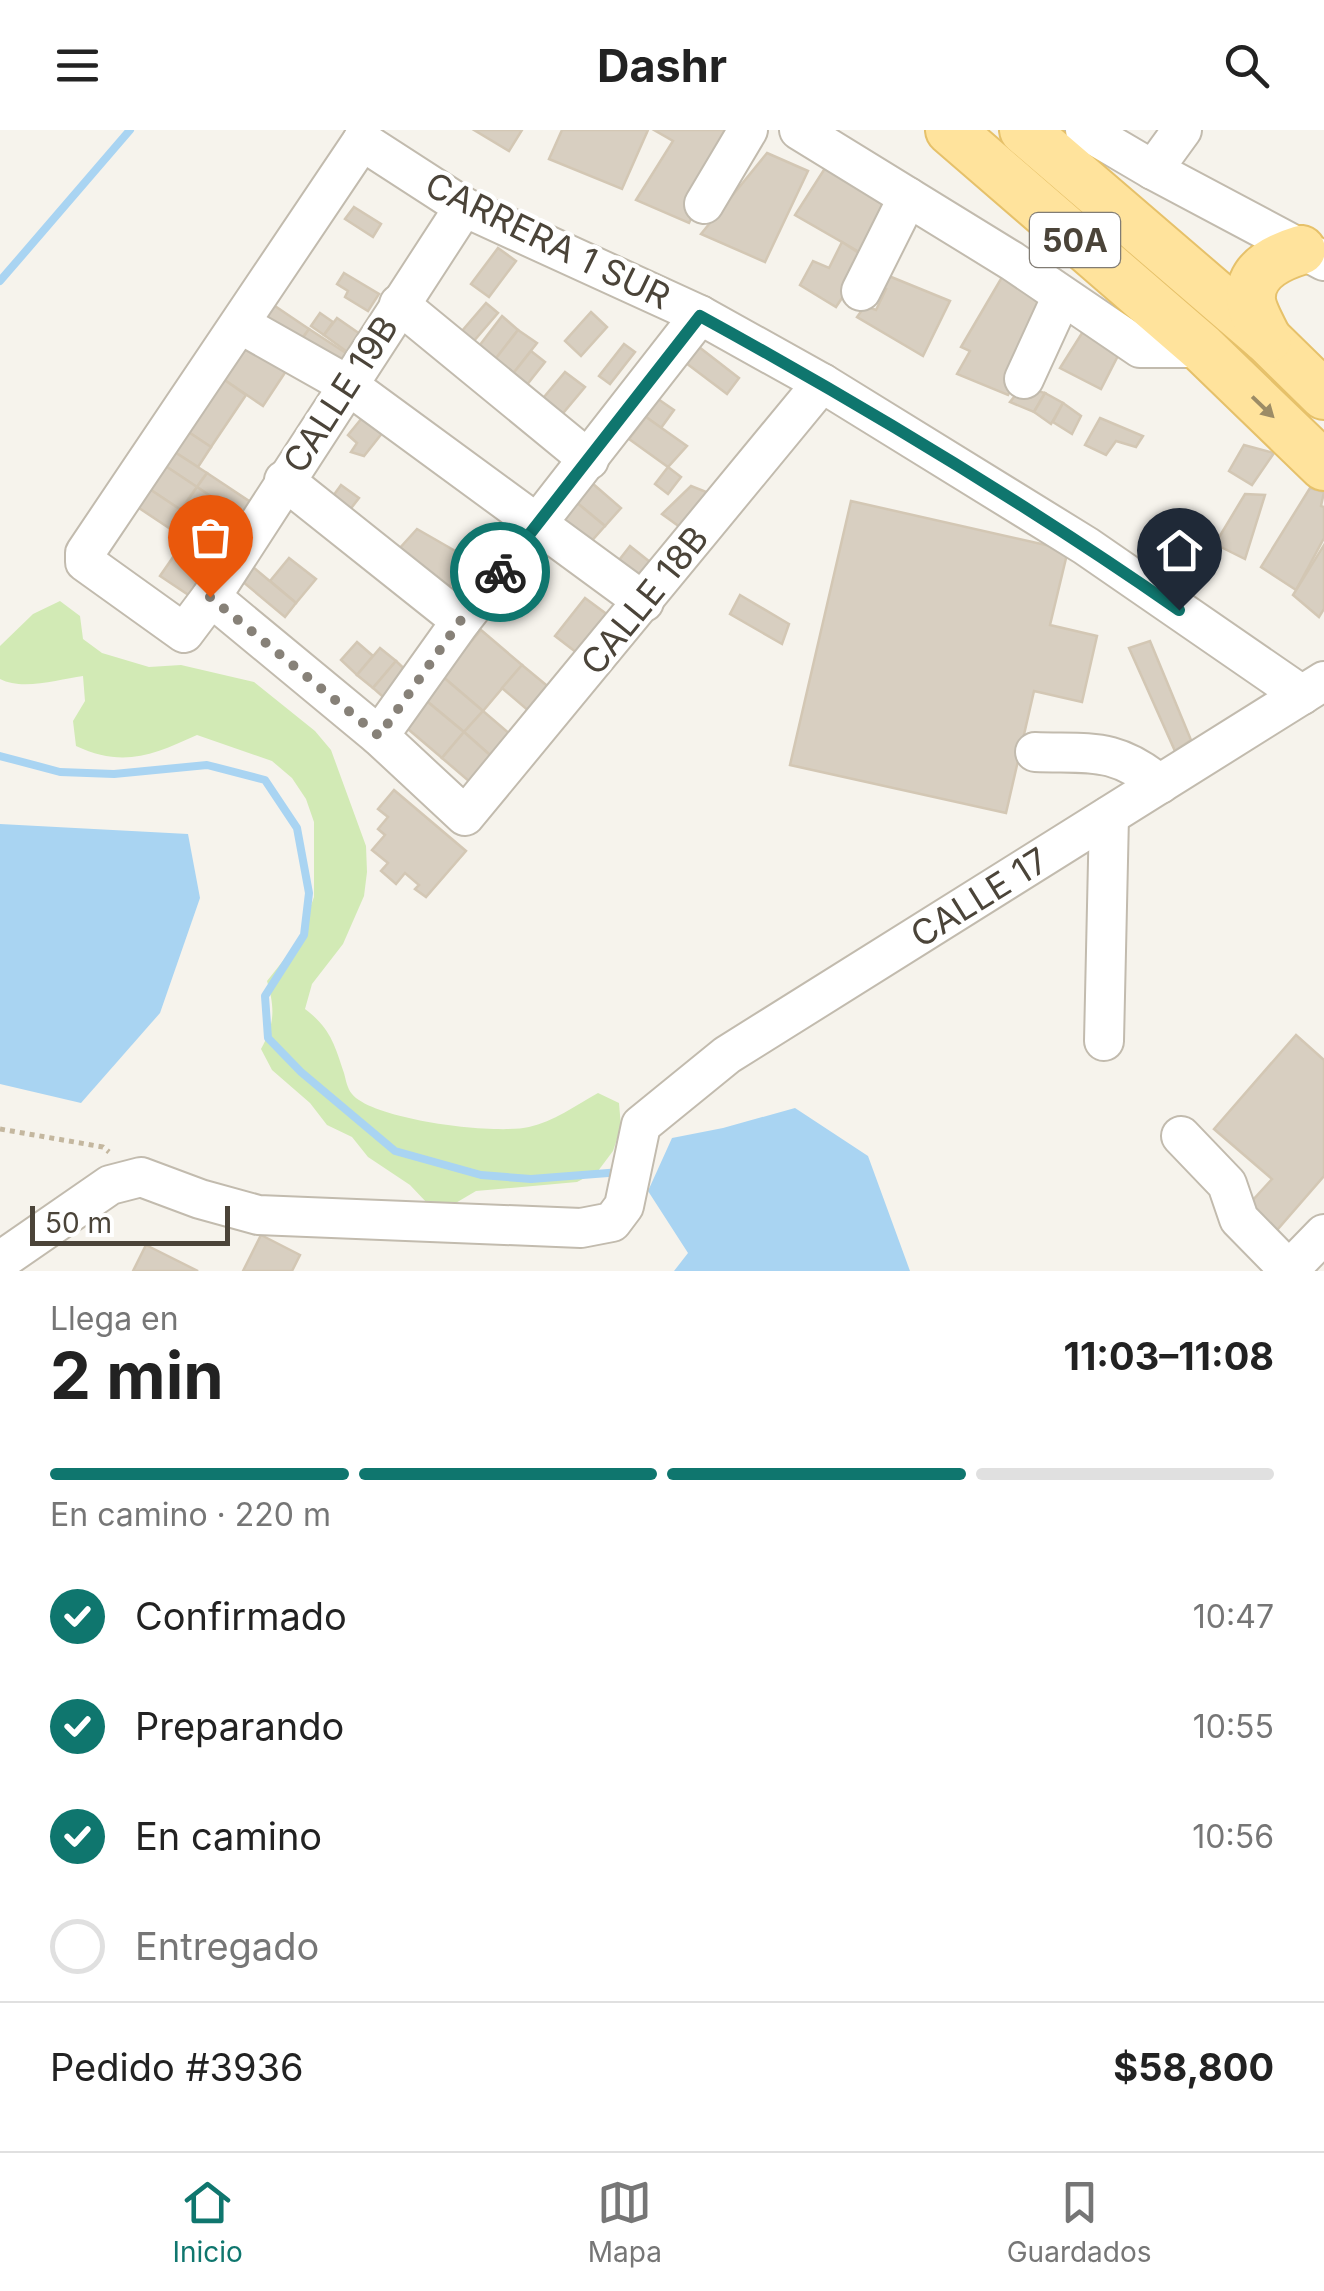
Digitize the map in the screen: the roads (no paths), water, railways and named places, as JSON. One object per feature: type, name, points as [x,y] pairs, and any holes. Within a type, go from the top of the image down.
[{"type":"main road","name":"50A","points":[[950,130],[1202,348],[1324,466]]},
{"type":"main road","name":"50A","points":[[1024,130],[1267,339],[1324,395]]},
{"type":"main road","points":[[1056,224],[1055,203],[1070,193],[1086,198],[1164,252]]},
{"type":"main road","points":[[1267,339],[1250,301],[1253,286],[1269,263],[1316,254]]},
{"type":"street","points":[[704,204],[748,130]]},
{"type":"street","points":[[799,130],[1140,348],[1202,348]]},
{"type":"street","points":[[1085,130],[1153,170],[1316,254]]},
{"type":"street","points":[[1153,170],[1182,130]]},
{"type":"street","points":[[362,135],[240,324],[348,385],[644,602]]},
{"type":"street","name":"CARRERA 1 SUR","points":[[362,135],[464,207],[700,316],[822,383],[1313,688]]},
{"type":"street","points":[[862,291],[908,197]]},
{"type":"street","name":"CALLE 19B","points":[[240,324],[84,553],[85,562],[184,633],[464,207]]},
{"type":"street","points":[[1024,379],[1062,296]]},
{"type":"street","points":[[399,304],[588,460]]},
{"type":"street","points":[[210,597],[379,736],[461,620],[700,316]]},
{"type":"street","name":"CALLE 18B","points":[[379,736],[465,816],[822,383]]},
{"type":"street","points":[[284,480],[461,620]]},
{"type":"street","name":"CALLE 17","points":[[0,1261],[110,1185],[141,1177],[200,1200],[258,1215],[582,1228],[612,1222],[624,1206],[641,1125],[726,1055],[1313,688]]},
{"type":"street","points":[[1035,752],[1115,756],[1136,764],[1160,784]]},
{"type":"street","points":[[1104,1041],[1108,816]]},
{"type":"street","points":[[1181,1136],[1227,1184],[1239,1219],[1288,1271],[1324,1234]]},
{"type":"water","points":[[0,824],[188,834],[200,898],[160,1013],[81,1103],[0,1084]]},
{"type":"water","points":[[795,1108],[868,1156],[910,1271],[674,1271],[688,1253],[648,1191],[672,1138]]},
{"type":"waterway","points":[[0,281],[130,130]]},
{"type":"waterway","points":[[0,756],[60,772],[114,774],[207,765],[265,780],[297,828],[309,893],[304,935],[265,996],[268,1038],[301,1072],[395,1151],[481,1175],[531,1179],[621,1172]]}]
